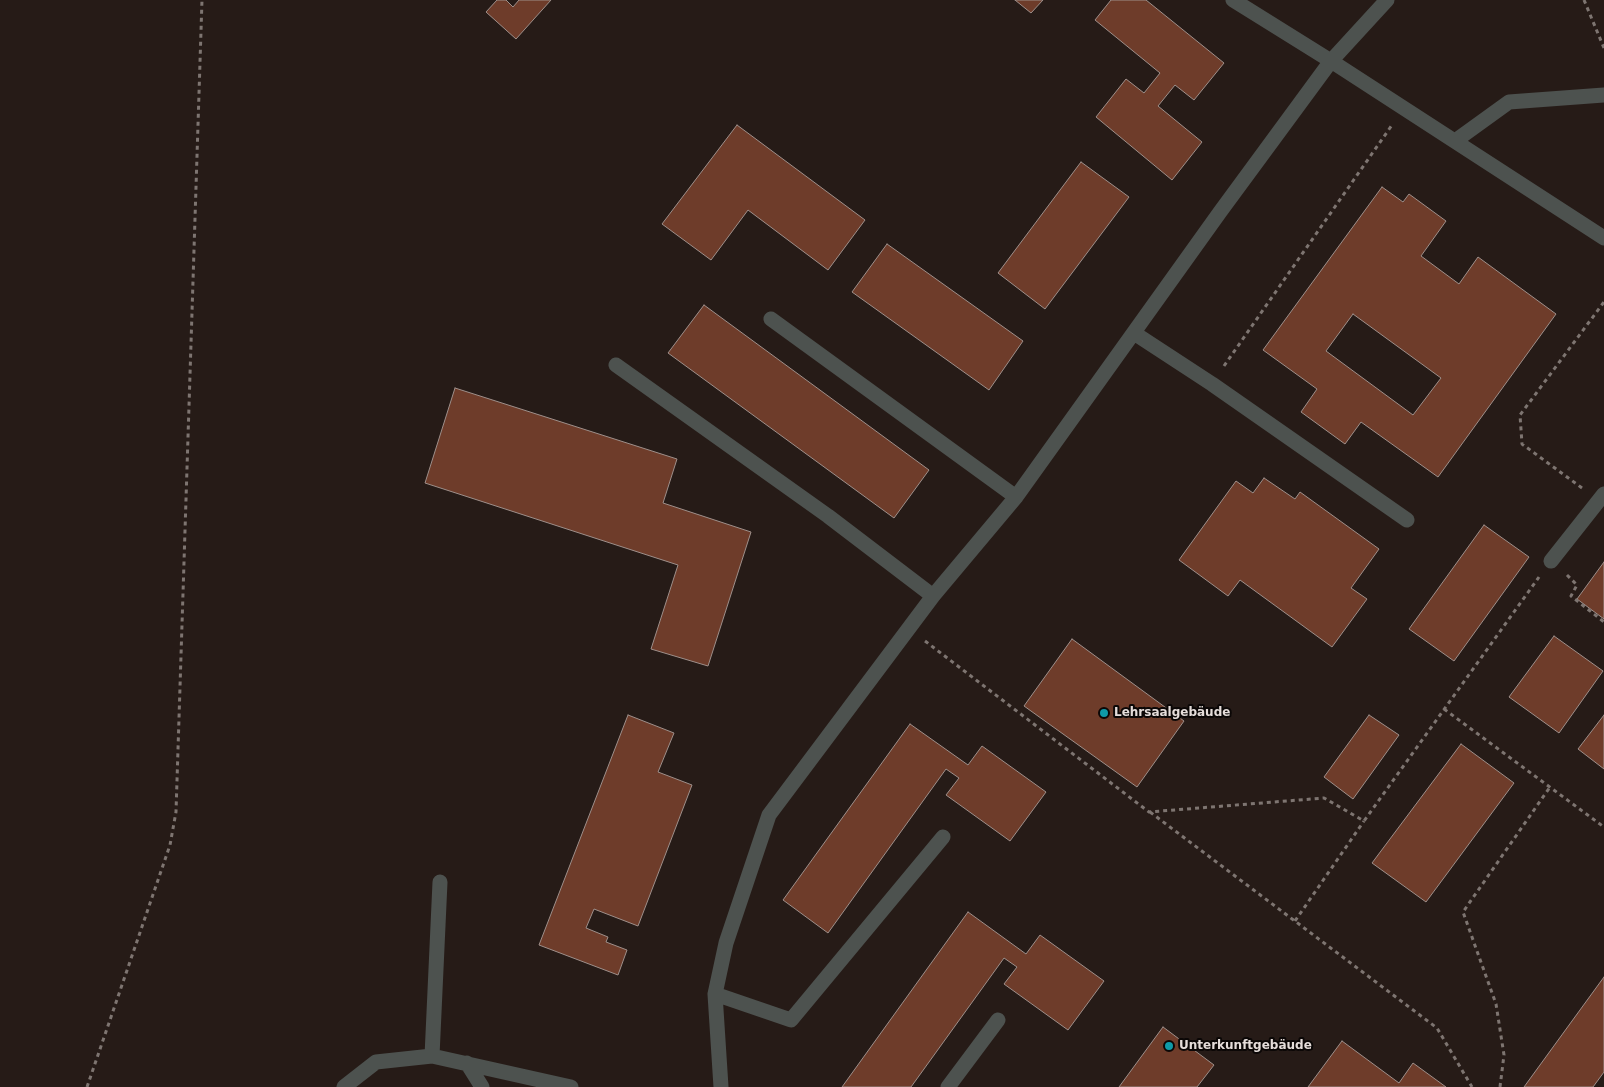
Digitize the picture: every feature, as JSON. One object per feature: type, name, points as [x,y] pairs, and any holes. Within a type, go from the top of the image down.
[{"type":"lane","points":[[1233,0],[1331,61],[1604,238]]},
{"type":"lane","points":[[721,1087],[715,994],[726,943],[769,815],[933,596],[1016,497],[1331,61],[1387,0]]},
{"type":"lane","points":[[1455,141],[1509,102],[1604,95]]},
{"type":"lane","points":[[771,319],[1016,497]]},
{"type":"lane","points":[[1134,333],[1212,384],[1407,520]]},
{"type":"lane","points":[[616,365],[828,516],[933,596]]},
{"type":"lane","points":[[1551,561],[1602,498]]},
{"type":"lane","points":[[715,994],[791,1020],[943,837]]},
{"type":"lane","points":[[432,1056],[440,882]]},
{"type":"lane","points":[[948,1087],[998,1020]]},
{"type":"lane","points":[[344,1087],[376,1062],[432,1056],[571,1087]]},
{"type":"lane","points":[[467,1063],[482,1087]]},
{"type":"path","points":[[87,1087],[170,845],[176,812],[202,0]]},
{"type":"path","points":[[1584,0],[1604,48]]},
{"type":"path","points":[[1212,384],[1404,108]]},
{"type":"path","points":[[1602,498],[1522,444],[1520,415],[1604,302]]},
{"type":"path","points":[[1295,921],[1364,821],[1551,561],[1578,585],[1571,596],[1604,622]]},
{"type":"path","points":[[909,628],[1149,812],[1437,1028],[1472,1087]]},
{"type":"path","points":[[1444,710],[1604,827]]},
{"type":"path","points":[[1500,1087],[1504,1055],[1496,1004],[1463,912],[1550,787]]},
{"type":"path","points":[[1149,812],[1324,798],[1364,821]]},
{"type":"building","points":[[497,0],[506,0],[513,7],[519,0],[551,0],[516,39],[486,12]]},
{"type":"building","points":[[1015,0],[1043,0],[1031,13]]},
{"type":"building","points":[[1111,0],[1146,0],[1224,63],[1194,100],[1175,85],[1158,106],[1202,142],[1172,180],[1096,117],[1126,79],[1144,93],[1160,73],[1095,20]]},
{"type":"building","points":[[737,125],[865,220],[828,270],[748,210],[711,260],[662,224]]},
{"type":"building","points":[[1081,162],[1129,197],[1045,309],[998,273]]},
{"type":"building","points":[[1382,187],[1403,202],[1409,194],[1446,221],[1421,256],[1459,284],[1478,257],[1556,314],[1438,477],[1361,422],[1345,444],[1301,412],[1317,389],[1263,350]],"holes":[[[1353,314],[1441,378],[1413,415],[1326,351]]]},
{"type":"building","points":[[887,244],[1023,341],[989,390],[852,292]]},
{"type":"building","points":[[704,305],[929,470],[894,518],[668,353]]},
{"type":"building","points":[[455,388],[677,459],[663,503],[751,532],[708,666],[651,649],[678,565],[425,483]]},
{"type":"building","points":[[1264,478],[1295,499],[1300,492],[1379,549],[1351,588],[1367,599],[1332,647],[1240,580],[1228,596],[1179,560],[1236,481],[1253,493]]},
{"type":"building","points":[[1484,525],[1529,557],[1454,661],[1409,629]]},
{"type":"building","points":[[1604,562],[1604,619],[1577,599]]},
{"type":"building","points":[[1554,636],[1603,671],[1559,733],[1509,697]]},
{"type":"building","name":"Lehrsaalgebäude","points":[[1072,639],[1184,721],[1137,787],[1024,706]]},
{"type":"building","points":[[628,715],[674,733],[658,772],[692,785],[638,926],[594,909],[586,928],[608,937],[606,942],[627,950],[618,975],[539,945]]},
{"type":"building","points":[[1369,715],[1399,735],[1353,799],[1324,777]]},
{"type":"building","points":[[1604,715],[1604,769],[1578,749]]},
{"type":"building","points":[[910,724],[968,765],[982,746],[1046,792],[1010,841],[946,795],[959,778],[946,769],[828,933],[783,900]]},
{"type":"building","points":[[1461,744],[1514,783],[1426,902],[1372,863]]},
{"type":"building","points":[[968,912],[1026,954],[1040,935],[1104,981],[1068,1030],[1004,984],[1017,967],[1004,958],[911,1087],[842,1087]]},
{"type":"building","points":[[1604,977],[1604,1072],[1593,1087],[1524,1087]]},
{"type":"building","name":"Unterkunftgebäude","points":[[1163,1027],[1214,1065],[1197,1087],[1119,1087]]},
{"type":"building","points":[[1342,1041],[1399,1083],[1413,1063],[1446,1087],[1308,1087]]},
{"type":"place","name":"Lehrsaalgebäude","points":[[1104,713]]},
{"type":"place","name":"Unterkunftgebäude","points":[[1169,1046]]}]
